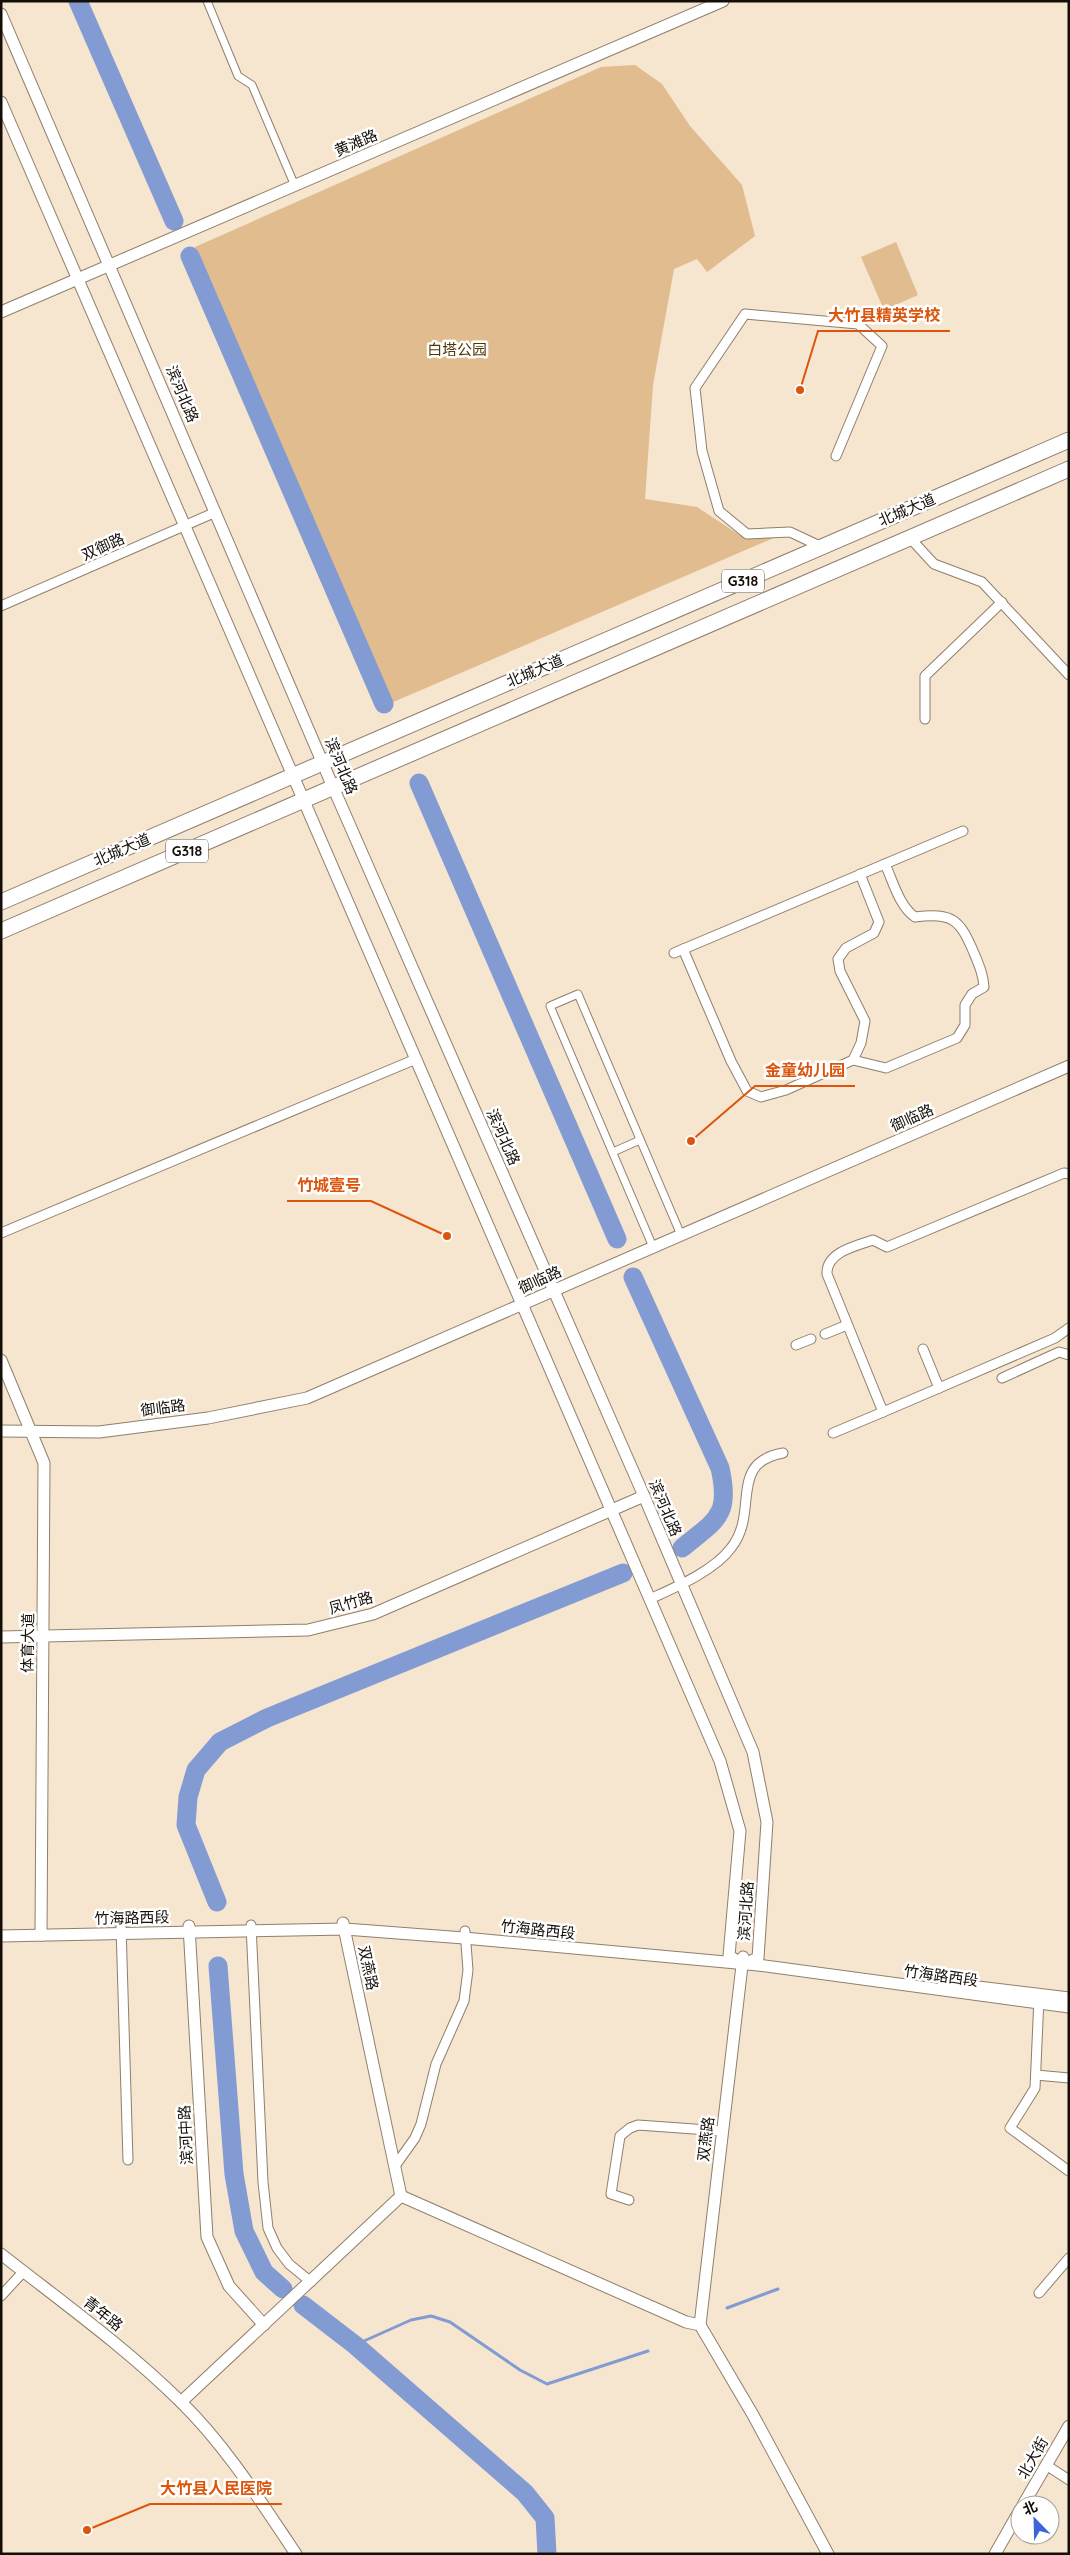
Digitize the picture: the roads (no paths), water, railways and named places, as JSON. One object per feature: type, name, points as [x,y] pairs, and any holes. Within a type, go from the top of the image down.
[{"type":"highway","name":"北城大道","points":[[1,902],[1069,440]]},
{"type":"highway","name":"北城大道","points":[[1,931],[1069,469]]},
{"type":"street","points":[[207,1],[238,76],[252,85],[295,186]]},
{"type":"street","name":"黄滩路","points":[[1,312],[723,1]]},
{"type":"street","name":"滨河北路","points":[[1,14],[111,265],[323,763],[644,1496],[753,1752],[767,1822],[758,1958],[743,1960],[729,1956],[740,1831],[720,1761],[1,102]]},
{"type":"street","points":[[822,547],[796,534],[747,534],[719,511],[702,452],[695,388],[745,314],[858,324],[882,346],[836,456]]},
{"type":"street","name":"双御路","points":[[1,606],[216,512]]},
{"type":"street","points":[[910,538],[934,564],[982,582],[1069,675]]},
{"type":"street","points":[[925,719],[925,676],[1002,602]]},
{"type":"street","points":[[885,864],[900,899],[910,913],[915,917],[932,915],[948,918],[959,924],[983,976],[984,986],[972,994],[965,1005],[965,1025],[957,1038],[886,1068],[853,1060],[786,1090],[769,1095],[761,1097],[747,1091],[678,951],[963,831]]},
{"type":"street","points":[[853,1060],[861,1043],[865,1021],[840,971],[838,959],[846,948],[874,933],[879,922],[860,874]]},
{"type":"street","points":[[652,1248],[550,1006],[578,994],[680,1235]]},
{"type":"street","points":[[1,1233],[416,1059]]},
{"type":"street","name":"御临路","points":[[1,1431],[30,1429],[99,1432],[208,1418],[306,1398],[1069,1066]]},
{"type":"street","points":[[613,1152],[640,1140]]},
{"type":"street","points":[[883,1412],[846,1325],[827,1274],[827,1266],[831,1259],[873,1240],[887,1246],[1064,1173],[1069,1174]]},
{"type":"street","points":[[825,1334],[846,1325]]},
{"type":"street","points":[[833,1433],[1055,1338],[1069,1328]]},
{"type":"street","points":[[796,1345],[811,1339]]},
{"type":"street","points":[[923,1349],[939,1388]]},
{"type":"street","points":[[1002,1378],[1060,1352],[1069,1356]]},
{"type":"street","name":"体育大道","points":[[1,1360],[44,1463],[41,1932]]},
{"type":"street","points":[[649,1596],[680,1582],[721,1558],[732,1548],[744,1522],[748,1478],[753,1468],[759,1461],[783,1453]]},
{"type":"street","name":"凤竹路","points":[[1,1636],[308,1630],[372,1614],[644,1496]]},
{"type":"street","name":"竹海路西段","points":[[1,1930],[41,1932],[344,1926],[729,1956]]},
{"type":"street","name":"双燕路","points":[[344,1926],[402,2196]]},
{"type":"street","points":[[252,1928],[263,2182],[268,2228],[276,2248],[290,2264],[311,2282]]},
{"type":"street","name":"滨河中路","points":[[189,1929],[207,2237],[229,2286],[264,2325]]},
{"type":"street","points":[[122,1930],[128,2160]]},
{"type":"street","name":"竹海路西段","points":[[1,1936],[41,1932]]},
{"type":"street","points":[[395,2166],[415,2138],[421,2124],[436,2064],[464,2000],[468,1970],[464,1934]]},
{"type":"street","name":"竹海路西段","points":[[464,1934],[743,1960],[1039,2000],[1069,1998]]},
{"type":"street","name":"竹海路西段","points":[[758,1958],[1039,2000],[1069,2007]]},
{"type":"street","name":"双燕路","points":[[700,2325],[743,1960]]},
{"type":"street","points":[[1039,2000],[1035,2088],[1010,2128],[1069,2171]]},
{"type":"street","points":[[1036,2075],[1069,2078]]},
{"type":"street","points":[[629,2200],[611,2194],[620,2136],[630,2128],[638,2125],[722,2131]]},
{"type":"street","points":[[181,2402],[402,2196],[677,2318],[700,2325],[757,2422],[828,2554]]},
{"type":"street","name":"青年路","points":[[1,2254],[114,2342],[181,2402],[255,2493],[296,2554]]},
{"type":"street","points":[[1039,2293],[1069,2258]]},
{"type":"street","points":[[1,2296],[24,2271]]},
{"type":"street","name":"北大街","points":[[1029,2495],[1069,2426]]},
{"type":"street","points":[[1046,2465],[1069,2480]]},
{"type":"street","points":[[995,2554],[1010,2528]]},
{"type":"waterway","points":[[78,1],[174,221]]},
{"type":"waterway","points":[[190,256],[384,704]]},
{"type":"waterway","points":[[419,783],[617,1239]]},
{"type":"waterway","points":[[633,1277],[720,1468],[723,1484],[722,1507],[718,1515],[712,1523],[682,1548]]},
{"type":"waterway","points":[[217,1902],[186,1825],[188,1797],[196,1770],[220,1742],[267,1718],[623,1573]]},
{"type":"waterway","points":[[218,1966],[234,2174],[244,2231],[264,2272],[283,2289]]},
{"type":"waterway","points":[[727,2308],[778,2289]]},
{"type":"waterway","points":[[303,2305],[355,2345],[525,2493],[545,2518],[547,2554]]},
{"type":"waterway","points":[[355,2345],[411,2320],[431,2316],[450,2322],[520,2370],[547,2384],[648,2351]]},
{"type":"place","name":"大竹县精英学校","points":[[800,390]]},
{"type":"place","name":"金童幼儿园","points":[[691,1141]]},
{"type":"place","name":"竹城壹号","points":[[447,1236]]},
{"type":"place","name":"大竹县人民医院","points":[[87,2530]]},
{"type":"park label","name":"白塔公园","points":[[457,350]]}]
